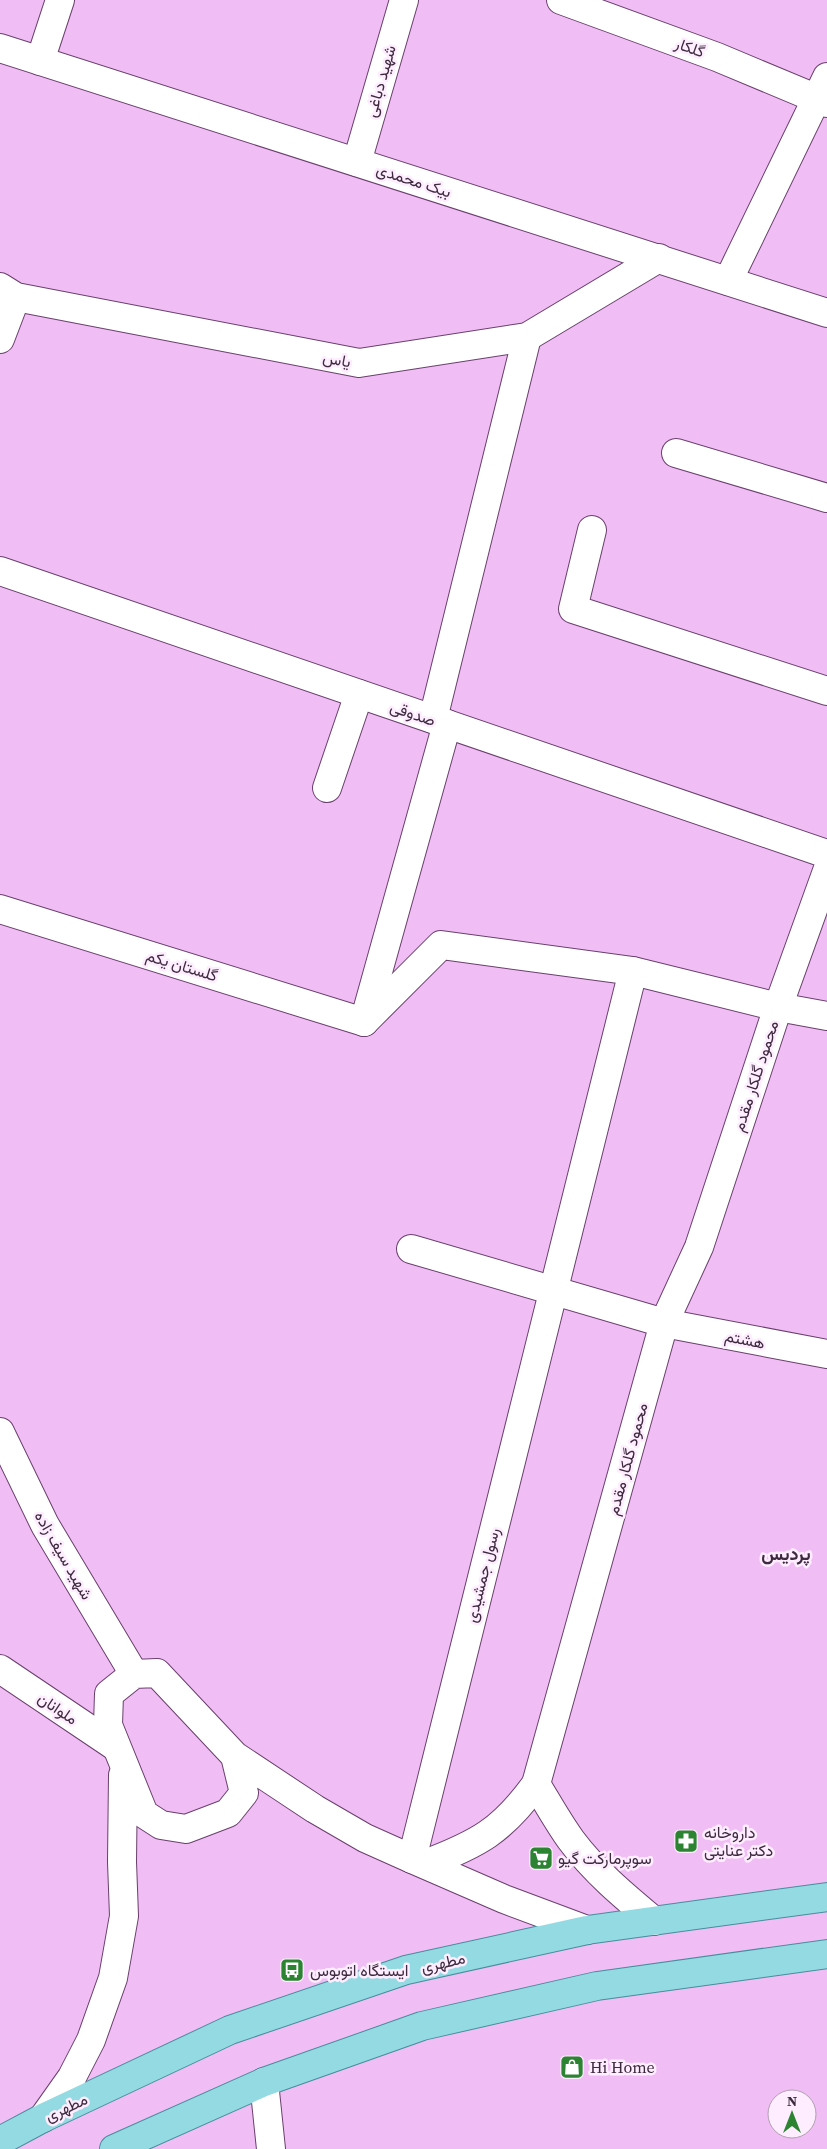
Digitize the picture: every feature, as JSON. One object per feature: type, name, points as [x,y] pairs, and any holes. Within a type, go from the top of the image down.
[{"type":"main road","name":"مطهری","points":[[0,2142],[43,2118],[230,2030],[406,1970],[587,1930],[827,1897]]},
{"type":"main road","points":[[114,2149],[264,2082],[422,2026],[598,1986],[827,1954]]},
{"type":"street","points":[[40,61],[60,0]]},
{"type":"street","name":"شهید دباغی","points":[[357,162],[404,0]]},
{"type":"street","name":"گلکار","points":[[561,0],[717,57],[824,92]]},
{"type":"street","name":"بیک محمدی","points":[[0,48],[827,313]]},
{"type":"street","points":[[728,281],[824,92]]},
{"type":"street","name":"یاس","points":[[8,292],[359,363],[527,337],[659,258]]},
{"type":"street","points":[[0,339],[8,292]]},
{"type":"street","points":[[364,1022],[440,722],[527,337]]},
{"type":"street","points":[[676,453],[827,498]]},
{"type":"street","points":[[592,530],[573,609],[827,691]]},
{"type":"street","name":"صدوقی","points":[[0,571],[827,854]]},
{"type":"street","points":[[327,788],[359,694]]},
{"type":"street","name":"محمود گلکار مقدم","points":[[418,1862],[463,1850],[496,1830],[520,1806],[536,1784],[664,1323],[699,1247],[778,1006],[827,871]]},
{"type":"street","name":"گلستان یکم","points":[[0,909],[364,1022]]},
{"type":"street","points":[[364,1022],[441,945],[633,971],[827,1016]]},
{"type":"street","name":"رسول جمشیدی","points":[[418,1862],[552,1290],[633,971]]},
{"type":"street","name":"هشتم","points":[[412,1249],[664,1323],[827,1354]]},
{"type":"street","name":"شهید سیف زاده","points":[[0,1432],[45,1525],[134,1674]]},
{"type":"street","name":"ملوانان","points":[[0,1668],[120,1755]]},
{"type":"street","points":[[235,1756],[244,1793],[228,1813],[186,1829],[161,1825],[144,1814],[108,1725],[109,1694],[134,1674],[157,1673],[235,1756],[365,1838],[504,1899],[587,1930]]},
{"type":"street","points":[[43,2118],[72,2077],[91,2040],[113,1978],[124,1916],[120,1755]]},
{"type":"street","points":[[536,1784],[570,1839],[591,1864],[614,1887],[654,1921]]},
{"type":"street","points":[[264,2082],[271,2149]]},
{"type":"place","name":"داروخانه دکتر عنایتی","points":[[686,1841]]},
{"type":"place","name":"سوپرمارکت گیو","points":[[541,1858]]},
{"type":"place","name":"ایستگاه اتوبوس","points":[[292,1970]]},
{"type":"place","name":"Hi Home","points":[[572,2067]]},
{"type":"district","name":"پردیس","points":[[786,1553]]}]
